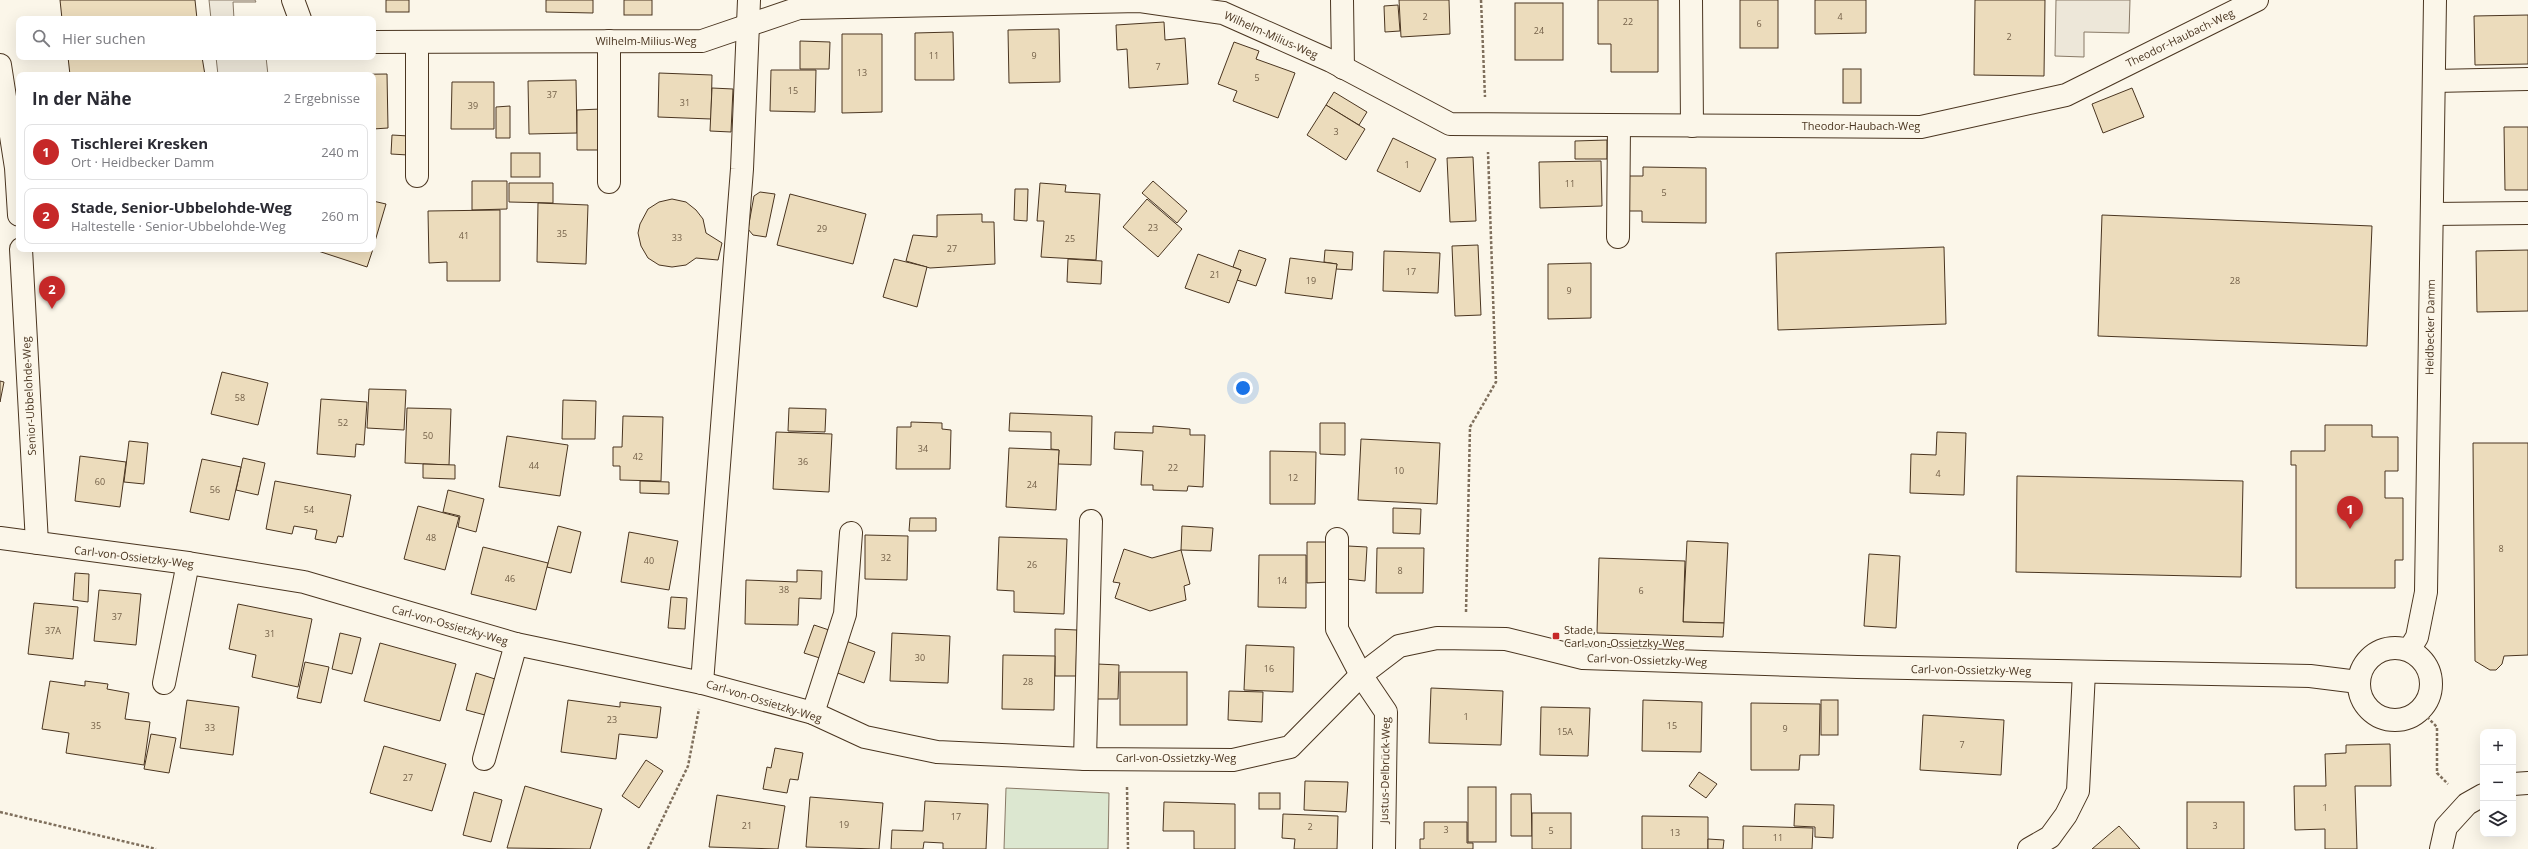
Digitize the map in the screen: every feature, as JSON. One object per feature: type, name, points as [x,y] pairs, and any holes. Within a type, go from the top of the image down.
[{"type":"street","points":[[293,0],[299,16]]},
{"type":"street","points":[[702,683],[742,169],[749,0]]},
{"type":"street","points":[[1342,0],[1343,68]]},
{"type":"street","points":[[1691,0],[1692,126]]},
{"type":"street","name":"Theodor-Haubach-Weg","points":[[1487,126],[1921,127],[2066,95],[2257,0]]},
{"type":"street","name":"Heidbecker Damm","points":[[2409,650],[2417,637],[2426,592],[2436,0]]},
{"type":"street","name":"Wilhelm-Milius-Weg","points":[[376,42],[702,41],[749,23],[799,8],[990,2],[1140,1],[1223,13],[1343,68],[1450,124],[1487,126]]},
{"type":"street","points":[[609,41],[609,182]]},
{"type":"street","points":[[417,42],[418,176]]},
{"type":"street","points":[[0,64],[16,168]]},
{"type":"street","points":[[2434,81],[2528,79]]},
{"type":"street","points":[[1618,126],[1618,237]]},
{"type":"street","points":[[2432,214],[2528,213]]},
{"type":"street","name":"Senior-Ubbelohde-Weg","points":[[21,252],[37,543]]},
{"type":"street","points":[[1084,759],[1091,521]]},
{"type":"street","points":[[813,713],[845,614],[851,533]]},
{"type":"street","name":"Carl-von-Ossietzky-Weg","points":[[0,538],[188,563],[304,582],[516,644],[702,683],[813,713],[865,737],[937,752],[1084,759],[1127,758],[1233,760],[1290,747],[1361,675],[1399,646],[1437,638],[1506,639],[1583,658],[2084,672],[2310,676],[2358,682]]},
{"type":"street","name":"Justus-Delbrück-Weg","points":[[1337,539],[1337,629],[1361,675],[1386,712],[1384,849]]},
{"type":"street","points":[[164,683],[188,563]]},
{"type":"street","points":[[484,759],[516,644]]},
{"type":"street","points":[[2398,647],[2409,650],[2419,657],[2426,666],[2430,677],[2431,689],[2427,700],[2420,710],[2410,717],[2398,720],[2385,719],[2374,714],[2365,706],[2359,694],[2358,682],[2361,670],[2376,653],[2398,647]]},
{"type":"street","points":[[2029,849],[2050,837],[2066,815],[2078,791],[2084,672]]},
{"type":"street","points":[[2516,784],[2528,782]]},
{"type":"street","points":[[2441,849],[2446,827],[2475,800]]},
{"type":"path","points":[[1466,638],[1470,427],[1496,382],[1481,0]]},
{"type":"path","points":[[648,849],[688,766],[697,730],[702,683]]},
{"type":"path","points":[[2420,710],[2437,726],[2437,773],[2475,800]]},
{"type":"path","points":[[1127,758],[1128,849]]},
{"type":"path","points":[[0,812],[156,849]]},
{"type":"green space","points":[[1006,788],[1109,793],[1108,849],[1004,849]]},
{"type":"shaded area","points":[[209,0],[255,0],[256,2],[233,2],[234,16],[211,16]]},
{"type":"shaded area","points":[[2056,0],[2130,0],[2129,33],[2084,32],[2084,57],[2055,56]]},
{"type":"shaded area","points":[[216,60],[266,60],[268,72],[218,72]]},
{"type":"building","points":[[60,0],[195,0],[197,16],[62,16]]},
{"type":"building","points":[[386,0],[409,0],[409,12],[386,12]]},
{"type":"building","points":[[546,0],[593,0],[593,13],[546,12]]},
{"type":"building","points":[[624,0],[652,0],[652,15],[624,15]]},
{"type":"building","points":[[1399,0],[1449,0],[1450,34],[1401,37]]},
{"type":"building","points":[[1598,0],[1658,0],[1658,72],[1611,72],[1611,44],[1598,44]]},
{"type":"building","points":[[1740,0],[1778,0],[1778,48],[1740,48]]},
{"type":"building","points":[[1815,0],[1866,0],[1866,33],[1815,34]]},
{"type":"building","points":[[1975,0],[2045,0],[2044,76],[1974,75]]},
{"type":"building","points":[[1515,3],[1563,3],[1563,60],[1515,60]]},
{"type":"building","points":[[1398,5],[1400,31],[1385,32],[1384,6]]},
{"type":"building","points":[[2528,15],[2528,64],[2475,65],[2474,16]]},
{"type":"building","points":[[1164,22],[1165,40],[1185,38],[1188,84],[1129,88],[1127,49],[1117,50],[1116,25]]},
{"type":"building","points":[[1059,29],[1060,82],[1009,83],[1008,30]]},
{"type":"building","points":[[953,32],[954,80],[915,80],[915,33]]},
{"type":"building","points":[[842,34],[882,34],[882,112],[842,113]]},
{"type":"building","points":[[800,41],[830,42],[829,69],[800,69]]},
{"type":"building","points":[[1234,42],[1259,51],[1256,59],[1295,73],[1278,118],[1233,101],[1237,91],[1218,84]]},
{"type":"building","points":[[68,60],[202,60],[204,72],[70,72]]},
{"type":"building","points":[[1843,69],[1861,69],[1861,103],[1843,103]]},
{"type":"building","points":[[771,70],[816,70],[815,112],[770,111]]},
{"type":"building","points":[[659,73],[712,75],[711,119],[658,117]]},
{"type":"building","points":[[376,74],[387,74],[388,128],[376,129]]},
{"type":"building","points":[[576,80],[577,133],[529,134],[528,81]]},
{"type":"building","points":[[452,82],[494,82],[494,129],[451,129]]},
{"type":"building","points":[[712,88],[733,89],[731,132],[710,131]]},
{"type":"building","points":[[2132,88],[2144,117],[2103,133],[2092,104]]},
{"type":"building","points":[[1334,92],[1367,112],[1359,125],[1326,105]]},
{"type":"building","points":[[1326,105],[1365,129],[1346,160],[1307,135]]},
{"type":"building","points":[[510,106],[510,138],[496,138],[496,107]]},
{"type":"building","points":[[601,109],[602,150],[577,150],[577,110]]},
{"type":"building","points":[[2504,127],[2528,127],[2528,190],[2505,190]]},
{"type":"building","points":[[392,135],[409,136],[408,155],[391,154]]},
{"type":"building","points":[[1393,138],[1436,159],[1420,192],[1377,171]]},
{"type":"building","points":[[1607,140],[1607,159],[1575,159],[1575,141]]},
{"type":"building","points":[[511,153],[540,153],[540,177],[511,177]]},
{"type":"building","points":[[1473,157],[1476,221],[1450,222],[1447,158]]},
{"type":"building","points":[[1601,161],[1602,206],[1540,208],[1539,162]]},
{"type":"building","points":[[1643,167],[1706,168],[1706,223],[1642,222],[1642,211],[1623,211],[1623,176],[1643,176]]},
{"type":"building","points":[[472,181],[507,181],[507,209],[472,210]]},
{"type":"building","points":[[1153,181],[1187,211],[1177,223],[1142,193]]},
{"type":"building","points":[[509,183],[553,183],[553,203],[509,202]]},
{"type":"building","points":[[1040,183],[1066,185],[1065,192],[1100,194],[1096,260],[1041,257],[1044,221],[1037,221]]},
{"type":"building","points":[[1015,189],[1028,189],[1027,221],[1014,220]]},
{"type":"building","points":[[760,192],[775,194],[766,237],[753,235],[748,229],[754,196]]},
{"type":"building","points":[[790,194],[866,214],[853,264],[777,245]]},
{"type":"building","points":[[672,199],[686,202],[696,210],[703,219],[706,233],[722,243],[718,260],[696,258],[686,265],[672,267],[659,265],[648,258],[641,246],[638,233],[640,224],[648,209],[659,202]]},
{"type":"building","points":[[1147,199],[1182,229],[1158,257],[1123,227]]},
{"type":"building","points":[[376,202],[386,204],[376,238]]},
{"type":"building","points":[[538,203],[588,205],[586,264],[537,262]]},
{"type":"building","points":[[500,210],[500,281],[447,281],[447,262],[429,263],[428,211]]},
{"type":"building","points":[[982,214],[982,222],[994,222],[995,264],[930,268],[906,261],[913,235],[937,237],[937,215]]},
{"type":"building","points":[[2102,215],[2372,226],[2367,346],[2098,336]]},
{"type":"building","points":[[1478,245],[1481,315],[1455,316],[1452,246]]},
{"type":"building","points":[[1944,247],[1946,324],[1778,330],[1776,253]]},
{"type":"building","points":[[1239,250],[1266,259],[1256,286],[1237,280],[1241,270],[1233,267]]},
{"type":"building","points":[[1325,250],[1353,252],[1352,270],[1336,269],[1337,264],[1324,262]]},
{"type":"building","points":[[2528,250],[2528,311],[2477,312],[2476,251]]},
{"type":"building","points":[[1384,251],[1440,253],[1438,293],[1383,291]]},
{"type":"building","points":[[321,252],[372,252],[367,267]]},
{"type":"building","points":[[1198,254],[1241,270],[1229,303],[1185,288]]},
{"type":"building","points":[[1290,258],[1337,264],[1332,299],[1285,293]]},
{"type":"building","points":[[894,259],[927,267],[917,307],[883,297]]},
{"type":"building","points":[[1068,259],[1102,261],[1101,284],[1067,282]]},
{"type":"building","points":[[1591,263],[1591,318],[1548,319],[1548,264]]},
{"type":"building","points":[[222,372],[268,383],[258,425],[211,414]]},
{"type":"building","points":[[0,381],[4,382],[0,402]]},
{"type":"building","points":[[369,389],[406,390],[404,430],[367,428]]},
{"type":"building","points":[[321,399],[367,402],[364,445],[356,444],[355,457],[317,454]]},
{"type":"building","points":[[563,400],[596,401],[595,439],[562,439]]},
{"type":"building","points":[[407,408],[451,409],[449,465],[405,463]]},
{"type":"building","points":[[789,408],[826,409],[825,432],[788,431]]},
{"type":"building","points":[[1010,413],[1092,416],[1091,465],[1058,464],[1059,450],[1051,449],[1051,432],[1009,431]]},
{"type":"building","points":[[623,416],[663,417],[661,481],[620,480],[620,466],[613,466],[613,447],[622,447]]},
{"type":"building","points":[[911,422],[942,423],[942,429],[951,430],[950,469],[896,469],[897,427],[911,427]]},
{"type":"building","points":[[1320,423],[1345,423],[1345,455],[1320,454]]},
{"type":"building","points":[[2325,425],[2372,425],[2372,437],[2398,437],[2398,471],[2385,471],[2385,498],[2403,498],[2403,560],[2395,560],[2395,588],[2296,588],[2296,465],[2291,465],[2291,451],[2325,451]]},
{"type":"building","points":[[1153,426],[1190,429],[1190,435],[1205,435],[1203,487],[1188,486],[1187,491],[1153,490],[1153,485],[1141,485],[1143,451],[1114,449],[1115,432],[1153,433]]},
{"type":"building","points":[[776,432],[832,434],[829,492],[773,489]]},
{"type":"building","points":[[1937,432],[1966,433],[1964,495],[1910,493],[1911,454],[1936,455]]},
{"type":"building","points":[[507,436],[568,445],[560,496],[499,487]]},
{"type":"building","points":[[1361,439],[1440,443],[1437,504],[1358,500]]},
{"type":"building","points":[[129,441],[148,443],[144,484],[124,482]]},
{"type":"building","points":[[2473,443],[2528,443],[2528,655],[2504,656],[2502,664],[2496,670],[2490,670],[2475,661]]},
{"type":"building","points":[[1009,448],[1059,450],[1056,510],[1006,507]]},
{"type":"building","points":[[1270,451],[1316,452],[1315,504],[1270,504]]},
{"type":"building","points":[[80,456],[126,462],[120,507],[75,501]]},
{"type":"building","points":[[243,458],[265,463],[258,495],[236,490]]},
{"type":"building","points":[[202,459],[241,467],[229,520],[190,512]]},
{"type":"building","points":[[423,464],[455,465],[455,479],[423,478]]},
{"type":"building","points":[[2017,476],[2243,481],[2241,577],[2016,572]]},
{"type":"building","points":[[275,481],[351,495],[343,537],[338,536],[336,543],[315,539],[317,530],[294,526],[292,534],[266,529]]},
{"type":"building","points":[[640,481],[669,482],[669,494],[640,493]]},
{"type":"building","points":[[448,490],[484,499],[476,532],[458,527],[460,516],[443,512]]},
{"type":"building","points":[[418,506],[459,517],[445,570],[404,559]]},
{"type":"building","points":[[1393,508],[1421,509],[1420,534],[1393,533]]},
{"type":"building","points":[[910,518],[936,518],[936,531],[909,531]]},
{"type":"building","points":[[558,526],[581,532],[571,573],[547,567]]},
{"type":"building","points":[[1182,526],[1213,528],[1211,551],[1181,550]]},
{"type":"building","points":[[629,532],[678,541],[669,590],[621,582]]},
{"type":"building","points":[[865,535],[908,536],[907,580],[865,579]]},
{"type":"building","points":[[999,537],[1067,539],[1064,614],[1014,612],[1014,591],[997,590]]},
{"type":"building","points":[[1687,541],[1728,543],[1724,623],[1683,622]]},
{"type":"building","points":[[1307,542],[1331,542],[1331,582],[1307,583]]},
{"type":"building","points":[[1348,546],[1367,547],[1365,581],[1346,579]]},
{"type":"building","points":[[483,547],[548,563],[536,610],[471,594]]},
{"type":"building","points":[[1377,548],[1424,548],[1423,593],[1376,593]]},
{"type":"building","points":[[1124,549],[1152,558],[1181,550],[1190,584],[1184,586],[1186,600],[1150,611],[1115,598],[1120,583],[1113,582]]},
{"type":"building","points":[[1869,554],[1900,556],[1896,628],[1864,626]]},
{"type":"building","points":[[1259,555],[1306,555],[1306,608],[1258,607]]},
{"type":"building","points":[[1599,558],[1685,561],[1683,622],[1724,623],[1723,637],[1597,633]]},
{"type":"building","points":[[797,570],[822,571],[821,599],[799,598],[798,625],[745,624],[746,580],[797,582]]},
{"type":"building","points":[[75,573],[89,574],[88,602],[73,600]]},
{"type":"building","points":[[99,590],[141,594],[136,645],[94,641]]},
{"type":"building","points":[[671,597],[687,598],[685,629],[668,628]]},
{"type":"building","points":[[34,603],[78,607],[73,659],[28,654]]},
{"type":"building","points":[[238,604],[312,619],[298,687],[252,677],[256,655],[229,649]]},
{"type":"building","points":[[814,625],[832,631],[823,659],[804,653]]},
{"type":"building","points":[[1055,629],[1077,630],[1076,676],[1055,676]]},
{"type":"building","points":[[340,633],[361,638],[352,674],[332,669]]},
{"type":"building","points":[[892,633],[950,636],[948,683],[890,681]]},
{"type":"building","points":[[846,641],[875,652],[864,683],[835,672]]},
{"type":"building","points":[[380,643],[456,664],[440,721],[364,701]]},
{"type":"building","points":[[1246,645],[1294,647],[1293,692],[1244,690]]},
{"type":"building","points":[[1003,655],[1055,656],[1054,710],[1002,709]]},
{"type":"building","points":[[305,662],[329,667],[321,703],[297,698]]},
{"type":"building","points":[[1097,664],[1119,665],[1118,699],[1097,699]]},
{"type":"building","points":[[1120,672],[1187,672],[1187,725],[1120,725]]},
{"type":"building","points":[[476,673],[495,679],[485,715],[466,710]]},
{"type":"building","points":[[50,681],[85,686],[85,681],[108,684],[107,689],[129,693],[125,719],[150,722],[144,765],[66,753],[69,733],[42,729]]},
{"type":"building","points":[[1431,688],[1503,691],[1501,745],[1429,743]]},
{"type":"building","points":[[1229,691],[1263,692],[1262,722],[1228,720]]},
{"type":"building","points":[[187,700],[239,707],[233,755],[180,748]]},
{"type":"building","points":[[568,700],[620,707],[620,702],[661,707],[657,738],[619,734],[616,759],[561,752]]},
{"type":"building","points":[[1643,700],[1702,702],[1701,752],[1642,751]]},
{"type":"building","points":[[1821,700],[1838,700],[1838,735],[1821,735]]},
{"type":"building","points":[[1751,703],[1820,704],[1819,755],[1800,755],[1799,770],[1751,770]]},
{"type":"building","points":[[1541,707],[1590,708],[1588,756],[1540,755]]},
{"type":"building","points":[[1923,715],[2004,720],[2001,775],[1920,770]]},
{"type":"building","points":[[151,734],[176,738],[169,773],[144,769]]},
{"type":"building","points":[[2390,744],[2391,786],[2355,786],[2357,849],[2325,849],[2325,829],[2295,830],[2294,786],[2326,786],[2325,754],[2346,753],[2346,745]]},
{"type":"building","points":[[384,746],[446,764],[432,811],[370,793]]},
{"type":"building","points":[[775,748],[803,753],[798,780],[790,779],[787,793],[763,789],[767,767],[771,768]]},
{"type":"building","points":[[646,760],[663,771],[639,808],[622,796]]},
{"type":"building","points":[[1699,772],[1717,784],[1706,798],[1689,786]]},
{"type":"building","points":[[1305,781],[1348,782],[1346,812],[1304,810]]},
{"type":"building","points":[[525,786],[602,809],[590,849],[507,848]]},
{"type":"building","points":[[1468,787],[1496,787],[1496,842],[1468,842]]},
{"type":"building","points":[[474,792],[502,800],[491,842],[463,835]]},
{"type":"building","points":[[1259,793],[1280,793],[1280,809],[1259,809]]},
{"type":"building","points":[[1511,794],[1531,794],[1532,836],[1511,836]]},
{"type":"building","points":[[717,795],[785,806],[778,849],[709,847]]},
{"type":"building","points":[[810,797],[883,803],[879,849],[806,847]]},
{"type":"building","points":[[925,801],[988,804],[986,849],[943,849],[943,843],[924,842],[923,849],[891,849],[892,830],[923,831]]},
{"type":"building","points":[[1164,802],[1235,804],[1235,849],[1194,849],[1194,831],[1163,831]]},
{"type":"building","points":[[2187,802],[2244,802],[2244,849],[2187,849]]},
{"type":"building","points":[[1795,804],[1834,805],[1833,838],[1815,837],[1815,827],[1794,826]]},
{"type":"building","points":[[1532,813],[1571,813],[1571,849],[1532,849]]},
{"type":"building","points":[[1283,814],[1338,816],[1337,849],[1294,849],[1295,839],[1282,838]]},
{"type":"building","points":[[1642,816],[1708,817],[1708,849],[1642,849]]},
{"type":"building","points":[[1424,822],[1467,822],[1467,843],[1473,843],[1473,849],[1420,849],[1420,839],[1424,839]]},
{"type":"building","points":[[1743,826],[1813,828],[1812,849],[1743,849]]},
{"type":"building","points":[[2119,826],[2140,849],[2092,849]]},
{"type":"building","points":[[1708,839],[1724,840],[1723,849],[1708,849]]},
{"type":"place","name":"Stade, Senior-Ubbelohde-Weg","points":[[52,309]]},
{"type":"place","name":"Tischlerei Kresken","points":[[2350,529]]},
{"type":"place","name":"Stade, Carl-von-Ossietzky-Weg","points":[[1556,636]]}]
